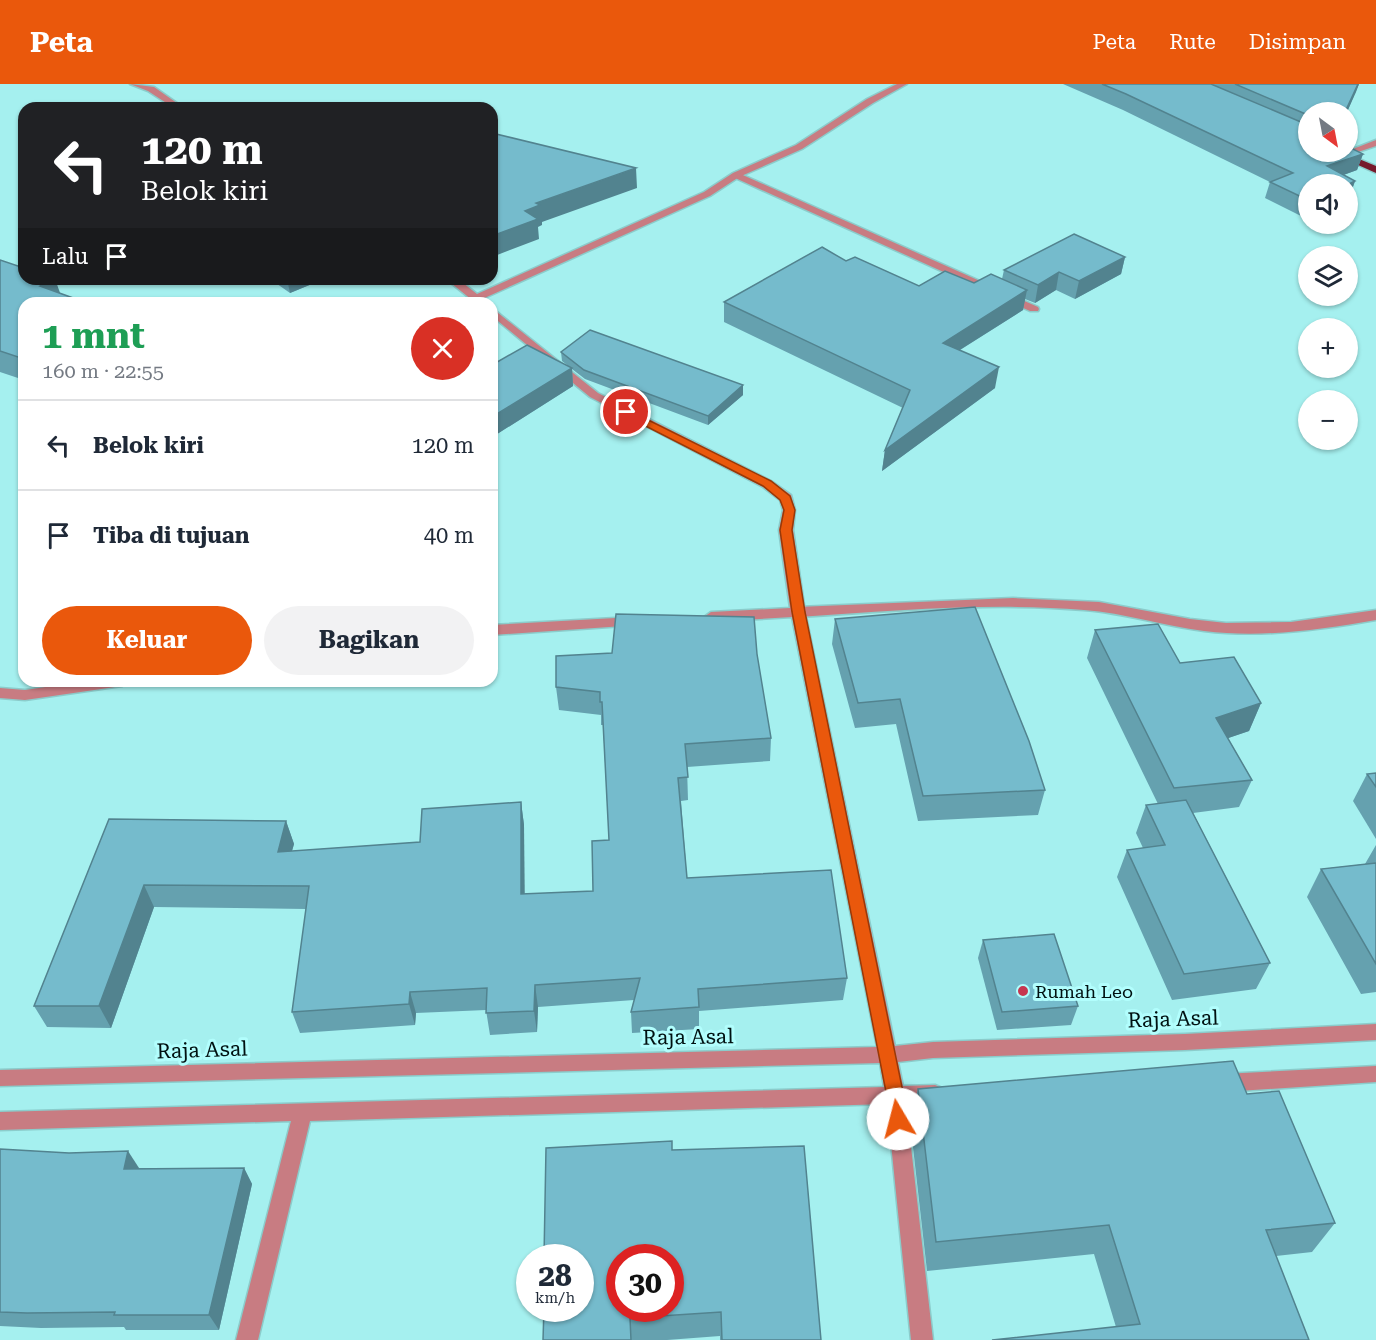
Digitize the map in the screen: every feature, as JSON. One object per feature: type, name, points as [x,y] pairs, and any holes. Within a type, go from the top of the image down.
[{"type":"highway","points":[[1358,150],[1376,157]]},
{"type":"highway","points":[[1357,162],[1376,170]]},
{"type":"street","points":[[134,84],[151,89],[171,102]]},
{"type":"street","points":[[485,297],[707,194],[736,175],[800,147],[870,101],[903,84]]},
{"type":"street","points":[[1358,146],[1376,143]]},
{"type":"street","points":[[736,175],[1034,309]]},
{"type":"street","points":[[459,285],[475,297]]},
{"type":"street","points":[[498,316],[594,395],[779,491],[786,498],[789,510],[786,530],[798,612],[896,1097],[922,1340]]},
{"type":"street","points":[[692,618],[994,602],[1086,605],[1205,626],[1260,628],[1322,624],[1376,615]]},
{"type":"street","points":[[498,630],[645,621]]},
{"type":"street","points":[[0,693],[25,694],[77,687]]},
{"type":"street","name":"Raja Asal","points":[[0,1078],[887,1055],[933,1050],[1185,1042],[1376,1032]]},
{"type":"street","points":[[1199,1084],[1376,1074]]},
{"type":"street","points":[[0,1121],[896,1097],[953,1093]]},
{"type":"street","points":[[247,1340],[303,1112]]},
{"type":"building","points":[[1102,84],[1211,84],[1298,121],[1298,162],[1339,162],[1327,166],[1342,174],[1298,174],[1298,195],[1270,182],[1293,173]]},
{"type":"building","points":[[1235,84],[1358,84],[1350,102],[1298,102],[1298,111]]},
{"type":"building","points":[[498,134],[636,168],[536,203],[540,205],[525,211],[538,219],[498,234]]},
{"type":"building","points":[[1074,234],[1125,257],[1079,281],[1059,272],[1038,285],[1004,270]]},
{"type":"building","points":[[822,247],[846,261],[855,257],[919,286],[945,271],[974,283],[991,274],[1027,290],[943,343],[999,367],[885,450],[910,390],[724,302]]},
{"type":"building","points":[[0,260],[18,266],[18,285],[42,285],[40,286],[70,297],[18,297],[18,357],[0,351]]},
{"type":"building","points":[[590,330],[743,385],[708,416],[584,370],[561,352]]},
{"type":"building","points":[[527,345],[572,368],[498,413],[498,362]]},
{"type":"building","points":[[975,607],[1029,741],[1045,790],[923,796],[900,699],[858,703],[835,619]]},
{"type":"building","points":[[616,614],[754,617],[757,654],[771,738],[685,744],[688,777],[678,778],[687,878],[831,870],[847,978],[698,989],[699,1007],[631,1012],[640,978],[535,985],[534,1011],[486,1013],[487,988],[410,992],[409,1004],[292,1012],[309,886],[144,885],[99,1006],[34,1006],[109,819],[286,821],[278,852],[420,842],[422,809],[521,802],[521,894],[593,891],[592,841],[609,840],[602,702],[600,702],[600,692],[556,687],[556,656],[612,653]]},
{"type":"building","points":[[1158,624],[1180,663],[1234,657],[1261,703],[1216,718],[1252,780],[1174,788],[1095,630]]},
{"type":"building","points":[[1376,773],[1376,787],[1367,774]]},
{"type":"building","points":[[1186,800],[1270,963],[1184,974],[1127,850],[1165,845],[1146,805]]},
{"type":"building","points":[[1376,863],[1376,964],[1321,869]]},
{"type":"building","name":"Rumah Leo","points":[[1054,934],[1078,1006],[1002,1012],[983,940]]},
{"type":"building","points":[[1233,1061],[1247,1094],[1279,1091],[1335,1223],[1266,1230],[1309,1340],[992,1340],[1140,1324],[1109,1225],[936,1242],[918,1089]]},
{"type":"building","points":[[672,1141],[672,1150],[804,1146],[821,1340],[722,1340],[721,1312],[684,1314],[684,1244],[606,1244],[606,1322],[630,1322],[631,1340],[543,1340],[544,1322],[594,1322],[594,1244],[544,1244],[546,1148]]},
{"type":"building","points":[[0,1149],[69,1153],[128,1151],[124,1169],[244,1168],[209,1315],[0,1312]]},
{"type":"place","name":"Rumah Leo","points":[[1023,991]]},
{"type":"route","points":[[626,412],[767,484],[786,498],[789,510],[786,530],[798,612],[896,1097],[898,1119]]}]
